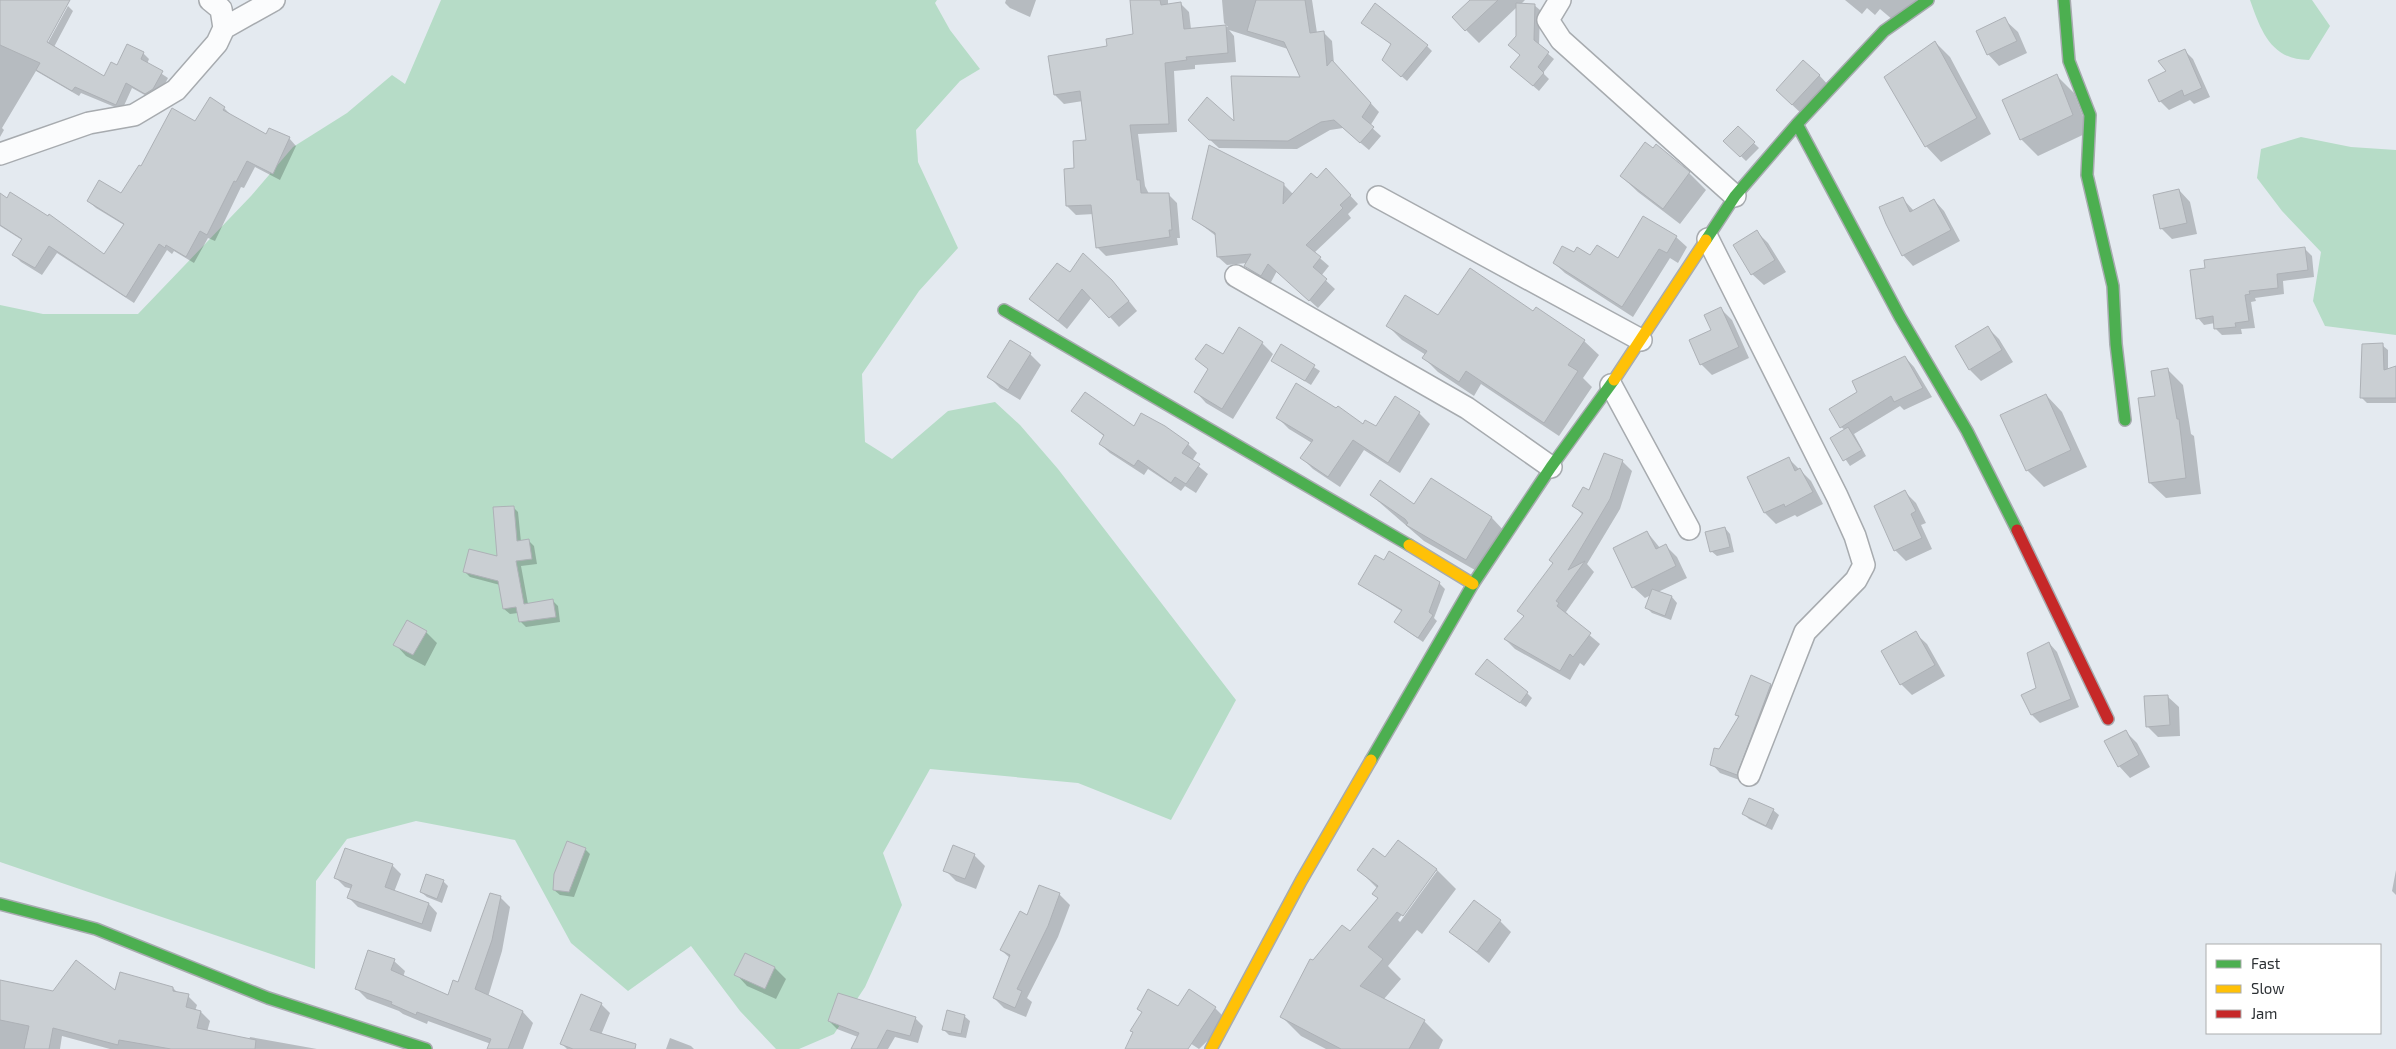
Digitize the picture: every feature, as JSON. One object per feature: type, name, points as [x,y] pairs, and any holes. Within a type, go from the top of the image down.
[{"type":"street","points":[[0,154],[89,123],[134,115],[176,90],[218,43],[220,9],[274,0]]},
{"type":"street","points":[[1560,0],[1548,20],[1561,40],[1735,196]]},
{"type":"street","points":[[1211,1049],[1300,881],[1473,584],[1550,467],[1611,385],[1735,196],[1797,124],[1884,31],[1928,0]]},
{"type":"street","points":[[2064,0],[2069,61],[2090,115],[2087,175],[2113,286],[2116,344],[2126,420]]},
{"type":"street","points":[[1797,124],[1900,317],[1967,431],[2038,572],[2108,719]]},
{"type":"street","points":[[1378,197],[1640,340]]},
{"type":"street","points":[[1708,239],[1837,496],[1855,536],[1864,565],[1856,580],[1805,632],[1749,775]]},
{"type":"street","points":[[1236,276],[1467,408],[1550,467]]},
{"type":"street","points":[[1004,310],[1351,510],[1473,584]]},
{"type":"street","points":[[1611,385],[1689,529]]},
{"type":"street","points":[[0,904],[96,930],[268,998],[426,1049]]},
{"type":"green space","points":[[441,0],[937,0],[935,3],[950,30],[980,69],[960,81],[916,130],[918,162],[958,248],[919,291],[862,374],[865,442],[892,459],[948,411],[995,402],[1020,425],[1058,469],[1236,700],[1171,820],[1078,783],[930,769],[883,853],[902,905],[865,987],[834,1034],[799,1049],[776,1049],[740,1011],[691,946],[628,991],[571,943],[515,840],[416,821],[347,839],[316,881],[315,969],[0,862],[0,305],[43,314],[138,314],[251,196],[293,147],[347,113],[392,75],[405,84]]},
{"type":"green space","points":[[2250,0],[2312,0],[2330,26],[2309,60],[2296,59],[2285,55],[2269,42],[2263,33]]},
{"type":"green space","points":[[2301,137],[2351,147],[2396,150],[2396,335],[2325,326],[2313,301],[2321,252],[2282,211],[2257,178],[2261,149]]},
{"type":"building","points":[[0,0],[70,0],[47,42],[104,76],[111,62],[117,65],[127,44],[144,52],[141,59],[163,71],[153,89],[145,94],[126,83],[116,105],[75,87],[72,91],[36,70],[40,63],[0,45]]},
{"type":"building","points":[[1130,0],[1160,0],[1161,5],[1181,2],[1184,29],[1226,25],[1228,53],[1186,57],[1187,60],[1165,63],[1169,124],[1130,125],[1137,180],[1140,180],[1141,193],[1169,193],[1172,230],[1169,230],[1170,237],[1096,248],[1091,205],[1066,206],[1064,169],[1074,168],[1073,141],[1086,140],[1080,91],[1054,95],[1048,56],[1107,46],[1106,39],[1133,34]]},
{"type":"building","points":[[1256,0],[1305,0],[1310,33],[1324,31],[1327,66],[1332,60],[1371,103],[1362,117],[1374,127],[1360,143],[1334,120],[1321,122],[1288,141],[1209,140],[1188,120],[1207,97],[1234,121],[1231,76],[1300,77],[1284,42],[1247,31]]},
{"type":"building","points":[[1470,0],[1498,0],[1465,31],[1452,17]]},
{"type":"building","points":[[1375,3],[1428,45],[1401,77],[1382,60],[1391,44],[1361,23]]},
{"type":"building","points":[[1516,3],[1535,4],[1534,40],[1549,52],[1538,67],[1544,73],[1533,86],[1510,67],[1520,55],[1508,45],[1516,36]]},
{"type":"building","points":[[2005,17],[2017,41],[1987,55],[1976,31]]},
{"type":"building","points":[[1935,41],[1977,118],[1925,147],[1884,77]]},
{"type":"building","points":[[2185,49],[2202,88],[2184,96],[2182,90],[2159,102],[2148,80],[2166,71],[2158,61]]},
{"type":"building","points":[[1803,60],[1820,75],[1792,105],[1776,90]]},
{"type":"building","points":[[2057,74],[2073,115],[2020,140],[2002,100]]},
{"type":"building","points":[[210,97],[225,107],[223,110],[266,134],[269,128],[290,137],[273,174],[247,161],[236,182],[234,181],[207,235],[200,231],[186,257],[166,245],[165,248],[159,244],[126,297],[49,246],[35,268],[12,255],[22,239],[0,225],[0,193],[7,198],[10,192],[48,216],[49,214],[104,254],[124,224],[87,201],[99,180],[121,193],[139,165],[141,166],[172,108],[195,121]]},
{"type":"building","points":[[1738,126],[1755,142],[1740,157],[1723,141]]},
{"type":"building","points":[[1645,142],[1653,148],[1656,144],[1690,172],[1663,209],[1620,176]]},
{"type":"building","points":[[1209,145],[1284,183],[1283,204],[1311,173],[1317,178],[1326,168],[1351,195],[1340,205],[1343,208],[1306,245],[1321,257],[1313,267],[1327,279],[1309,301],[1268,264],[1261,276],[1244,266],[1251,254],[1217,257],[1215,233],[1192,219]]},
{"type":"building","points":[[2179,189],[2187,223],[2160,229],[2153,195]]},
{"type":"building","points":[[1903,197],[1910,212],[1934,199],[1951,230],[1902,256],[1879,207]]},
{"type":"building","points":[[1643,216],[1677,236],[1667,253],[1659,249],[1622,307],[1553,263],[1562,246],[1574,252],[1577,247],[1590,255],[1597,245],[1618,258]]},
{"type":"building","points":[[1757,230],[1775,260],[1751,275],[1733,245]]},
{"type":"building","points":[[2305,247],[2308,270],[2277,274],[2278,288],[2249,291],[2250,294],[2245,295],[2249,321],[2235,323],[2236,327],[2214,329],[2213,316],[2196,319],[2190,270],[2205,268],[2204,260]]},
{"type":"building","points":[[1083,253],[1112,280],[1129,301],[1109,318],[1082,289],[1058,321],[1029,299],[1057,263],[1070,272]]},
{"type":"building","points":[[1470,268],[1533,311],[1536,307],[1585,340],[1568,365],[1578,371],[1544,423],[1466,371],[1459,382],[1422,358],[1427,351],[1386,326],[1405,295],[1438,315]]},
{"type":"building","points":[[1721,307],[1739,347],[1700,365],[1689,340],[1711,330],[1704,315]]},
{"type":"building","points":[[1988,326],[2002,350],[1969,370],[1955,346]]},
{"type":"building","points":[[1239,327],[1263,342],[1222,409],[1194,392],[1208,369],[1195,359],[1206,344],[1223,354]]},
{"type":"building","points":[[1010,340],[1031,353],[1008,390],[987,377]]},
{"type":"building","points":[[2383,343],[2384,370],[2396,366],[2396,398],[2360,398],[2362,344]]},
{"type":"building","points":[[1281,344],[1315,365],[1305,381],[1271,361]]},
{"type":"building","points":[[1905,356],[1923,388],[1894,402],[1891,396],[1840,428],[1829,409],[1857,392],[1852,381]]},
{"type":"building","points":[[2168,368],[2177,419],[2179,419],[2186,478],[2149,483],[2138,398],[2155,396],[2151,371]]},
{"type":"building","points":[[1296,383],[1336,408],[1338,406],[1363,424],[1365,420],[1376,426],[1395,396],[1420,412],[1388,463],[1353,440],[1328,477],[1300,458],[1313,440],[1276,418]]},
{"type":"building","points":[[1085,392],[1134,426],[1141,413],[1165,426],[1189,443],[1182,453],[1200,464],[1186,484],[1175,477],[1171,483],[1138,460],[1134,466],[1099,444],[1104,435],[1071,411]]},
{"type":"building","points":[[2046,394],[2071,450],[2026,471],[2000,415]]},
{"type":"building","points":[[1848,427],[1862,450],[1843,461],[1830,438]]},
{"type":"building","points":[[1604,453],[1623,460],[1610,499],[1568,570],[1585,561],[1556,601],[1559,603],[1557,606],[1591,633],[1573,657],[1570,654],[1560,671],[1504,639],[1524,616],[1517,611],[1553,563],[1549,560],[1583,513],[1572,506],[1583,487],[1589,490]]},
{"type":"building","points":[[1789,457],[1795,471],[1800,468],[1813,492],[1785,507],[1784,504],[1764,513],[1747,477]]},
{"type":"building","points":[[1431,478],[1492,517],[1466,560],[1406,525],[1408,523],[1405,519],[1370,495],[1380,480],[1414,504]]},
{"type":"building","points":[[1905,490],[1916,511],[1911,514],[1922,538],[1894,551],[1874,506]]},
{"type":"building","points":[[514,506],[517,541],[529,539],[532,559],[516,561],[524,604],[553,599],[556,617],[519,622],[516,607],[503,609],[498,581],[463,572],[469,549],[497,556],[493,507]]},
{"type":"building","points":[[1725,527],[1730,547],[1710,552],[1705,532]]},
{"type":"building","points":[[1647,531],[1656,549],[1666,544],[1676,566],[1632,588],[1613,548]]},
{"type":"building","points":[[1389,551],[1440,582],[1429,612],[1433,615],[1418,638],[1394,622],[1402,610],[1358,584],[1375,555],[1384,560]]},
{"type":"building","points":[[1652,589],[1672,596],[1665,616],[1645,608]]},
{"type":"building","points":[[407,620],[427,631],[413,655],[393,645]]},
{"type":"building","points":[[1916,631],[1935,665],[1900,685],[1881,651]]},
{"type":"building","points":[[2049,642],[2071,699],[2031,715],[2021,695],[2036,688],[2027,653]]},
{"type":"building","points":[[1487,659],[1528,692],[1520,703],[1475,674]]},
{"type":"building","points":[[1751,675],[1771,684],[1737,775],[1710,765],[1714,748],[1719,749],[1739,716],[1735,715]]},
{"type":"building","points":[[2168,695],[2170,725],[2146,727],[2144,696]]},
{"type":"building","points":[[2126,730],[2139,755],[2118,767],[2104,741]]},
{"type":"building","points":[[1749,798],[1774,809],[1766,826],[1742,814]]},
{"type":"building","points":[[1398,840],[1437,869],[1403,916],[1397,912],[1368,947],[1383,959],[1360,986],[1425,1020],[1409,1049],[1341,1049],[1280,1017],[1310,959],[1313,960],[1342,925],[1350,931],[1378,898],[1372,894],[1378,886],[1357,870],[1373,848],[1385,857]]},
{"type":"building","points":[[567,841],[586,848],[569,892],[553,890],[554,874]]},
{"type":"building","points":[[953,845],[975,854],[965,879],[943,871]]},
{"type":"building","points":[[345,848],[393,864],[385,887],[429,903],[422,924],[347,898],[352,885],[334,878]]},
{"type":"building","points":[[426,874],[444,880],[437,899],[420,892]]},
{"type":"building","points":[[1039,885],[1060,893],[1048,926],[1017,989],[1022,991],[1015,1008],[993,998],[1010,955],[1000,950],[1020,911],[1027,915]]},
{"type":"building","points":[[490,893],[501,896],[492,940],[475,989],[523,1011],[508,1049],[487,1049],[491,1039],[417,1012],[416,1015],[391,1004],[392,1002],[355,989],[368,950],[395,959],[391,970],[448,995],[453,980],[458,982]]},
{"type":"building","points":[[1474,900],[1501,920],[1477,952],[1449,932]]},
{"type":"building","points":[[745,953],[775,967],[765,989],[734,975]]},
{"type":"building","points":[[76,960],[115,990],[120,972],[173,987],[173,991],[189,994],[186,1007],[201,1011],[197,1028],[256,1040],[255,1049],[171,1049],[119,1040],[118,1045],[53,1028],[49,1049],[24,1049],[29,1026],[0,1020],[0,980],[53,991]]},
{"type":"building","points":[[1148,989],[1178,1006],[1189,989],[1216,1007],[1188,1049],[1125,1049],[1133,1032],[1130,1031],[1142,1012],[1137,1009]]},
{"type":"building","points":[[838,993],[916,1017],[910,1036],[887,1030],[877,1049],[851,1049],[859,1033],[828,1021]]},
{"type":"building","points":[[581,994],[602,1003],[590,1030],[636,1044],[635,1049],[573,1049],[560,1044]]},
{"type":"building","points":[[947,1010],[965,1015],[961,1034],[942,1030]]},
{"type":"traffic: fast","points":[[1706,240],[1735,196],[1797,124],[1884,31],[1928,0]]},
{"type":"traffic: fast","points":[[2064,0],[2069,61],[2090,115],[2087,175],[2113,286],[2116,344],[2125,420]]},
{"type":"traffic: fast","points":[[1797,124],[1900,317],[1967,431],[2017,530]]},
{"type":"traffic: fast","points":[[1004,310],[1409,545]]},
{"type":"traffic: fast","points":[[1371,760],[1473,584],[1551,467],[1614,380]]},
{"type":"traffic: fast","points":[[0,904],[96,929],[268,998],[426,1049]]},
{"type":"traffic: slow","points":[[1614,380],[1706,240]]},
{"type":"traffic: slow","points":[[1409,545],[1473,584]]},
{"type":"traffic: slow","points":[[1211,1049],[1301,881],[1371,760]]},
{"type":"traffic: jam","points":[[2017,530],[2108,719]]}]
